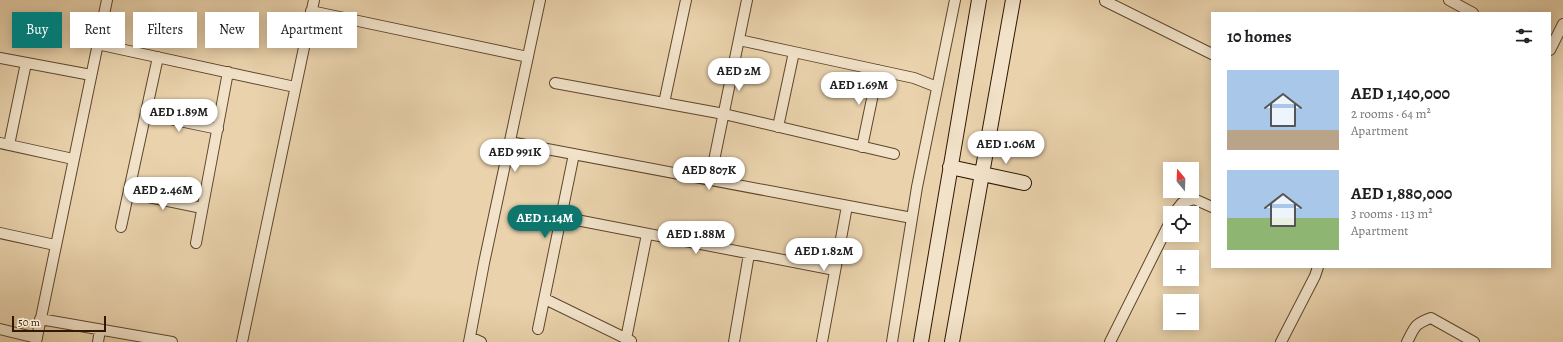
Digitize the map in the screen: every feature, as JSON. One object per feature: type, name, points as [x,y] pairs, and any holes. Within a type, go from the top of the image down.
[{"type":"street","points":[[105,12],[107,0]]},
{"type":"street","points":[[242,342],[314,0]]},
{"type":"street","points":[[481,342],[470,339],[484,263],[540,0]]},
{"type":"street","points":[[664,103],[686,0]]},
{"type":"street","points":[[892,342],[912,218],[955,0]]},
{"type":"street","points":[[921,342],[979,0]]},
{"type":"street","points":[[952,342],[1013,0]]},
{"type":"street","points":[[1105,0],[1211,54]]},
{"type":"street","points":[[1448,0],[1471,12]]},
{"type":"street","points":[[710,180],[739,40],[743,1]]},
{"type":"street","points":[[311,11],[528,57]]},
{"type":"street","points":[[1551,48],[1563,24]]},
{"type":"street","points":[[739,40],[914,78],[937,87]]},
{"type":"street","points":[[736,53],[760,45]]},
{"type":"street","points":[[0,329],[36,340],[97,48]]},
{"type":"street","points":[[116,48],[295,87]]},
{"type":"street","points":[[778,127],[794,52]]},
{"type":"street","points":[[122,227],[158,57]]},
{"type":"street","points":[[0,58],[91,75]]},
{"type":"street","points":[[26,63],[4,144],[73,159]]},
{"type":"street","points":[[862,146],[878,70]]},
{"type":"street","points":[[196,243],[228,72]]},
{"type":"street","points":[[556,83],[724,114],[894,154]]},
{"type":"street","points":[[146,114],[218,129]]},
{"type":"street","points":[[510,142],[912,218]]},
{"type":"street","points":[[538,329],[574,154]]},
{"type":"street","points":[[950,167],[1024,182]]},
{"type":"street","points":[[129,193],[202,208]]},
{"type":"street","points":[[1180,206],[1182,203],[1194,199],[1211,207]]},
{"type":"street","points":[[822,342],[847,206]]},
{"type":"street","points":[[561,218],[835,270]]},
{"type":"street","points":[[0,234],[55,245]]},
{"type":"street","points":[[545,299],[629,340],[647,234]]},
{"type":"street","points":[[1110,342],[1163,236]]},
{"type":"street","points":[[734,342],[750,254]]},
{"type":"street","points":[[1281,342],[1318,268]]},
{"type":"street","points":[[1407,342],[1419,322],[1431,318],[1474,342]]},
{"type":"street","points":[[40,319],[172,342]]},
{"type":"street","points":[[98,342],[100,330]]}]
